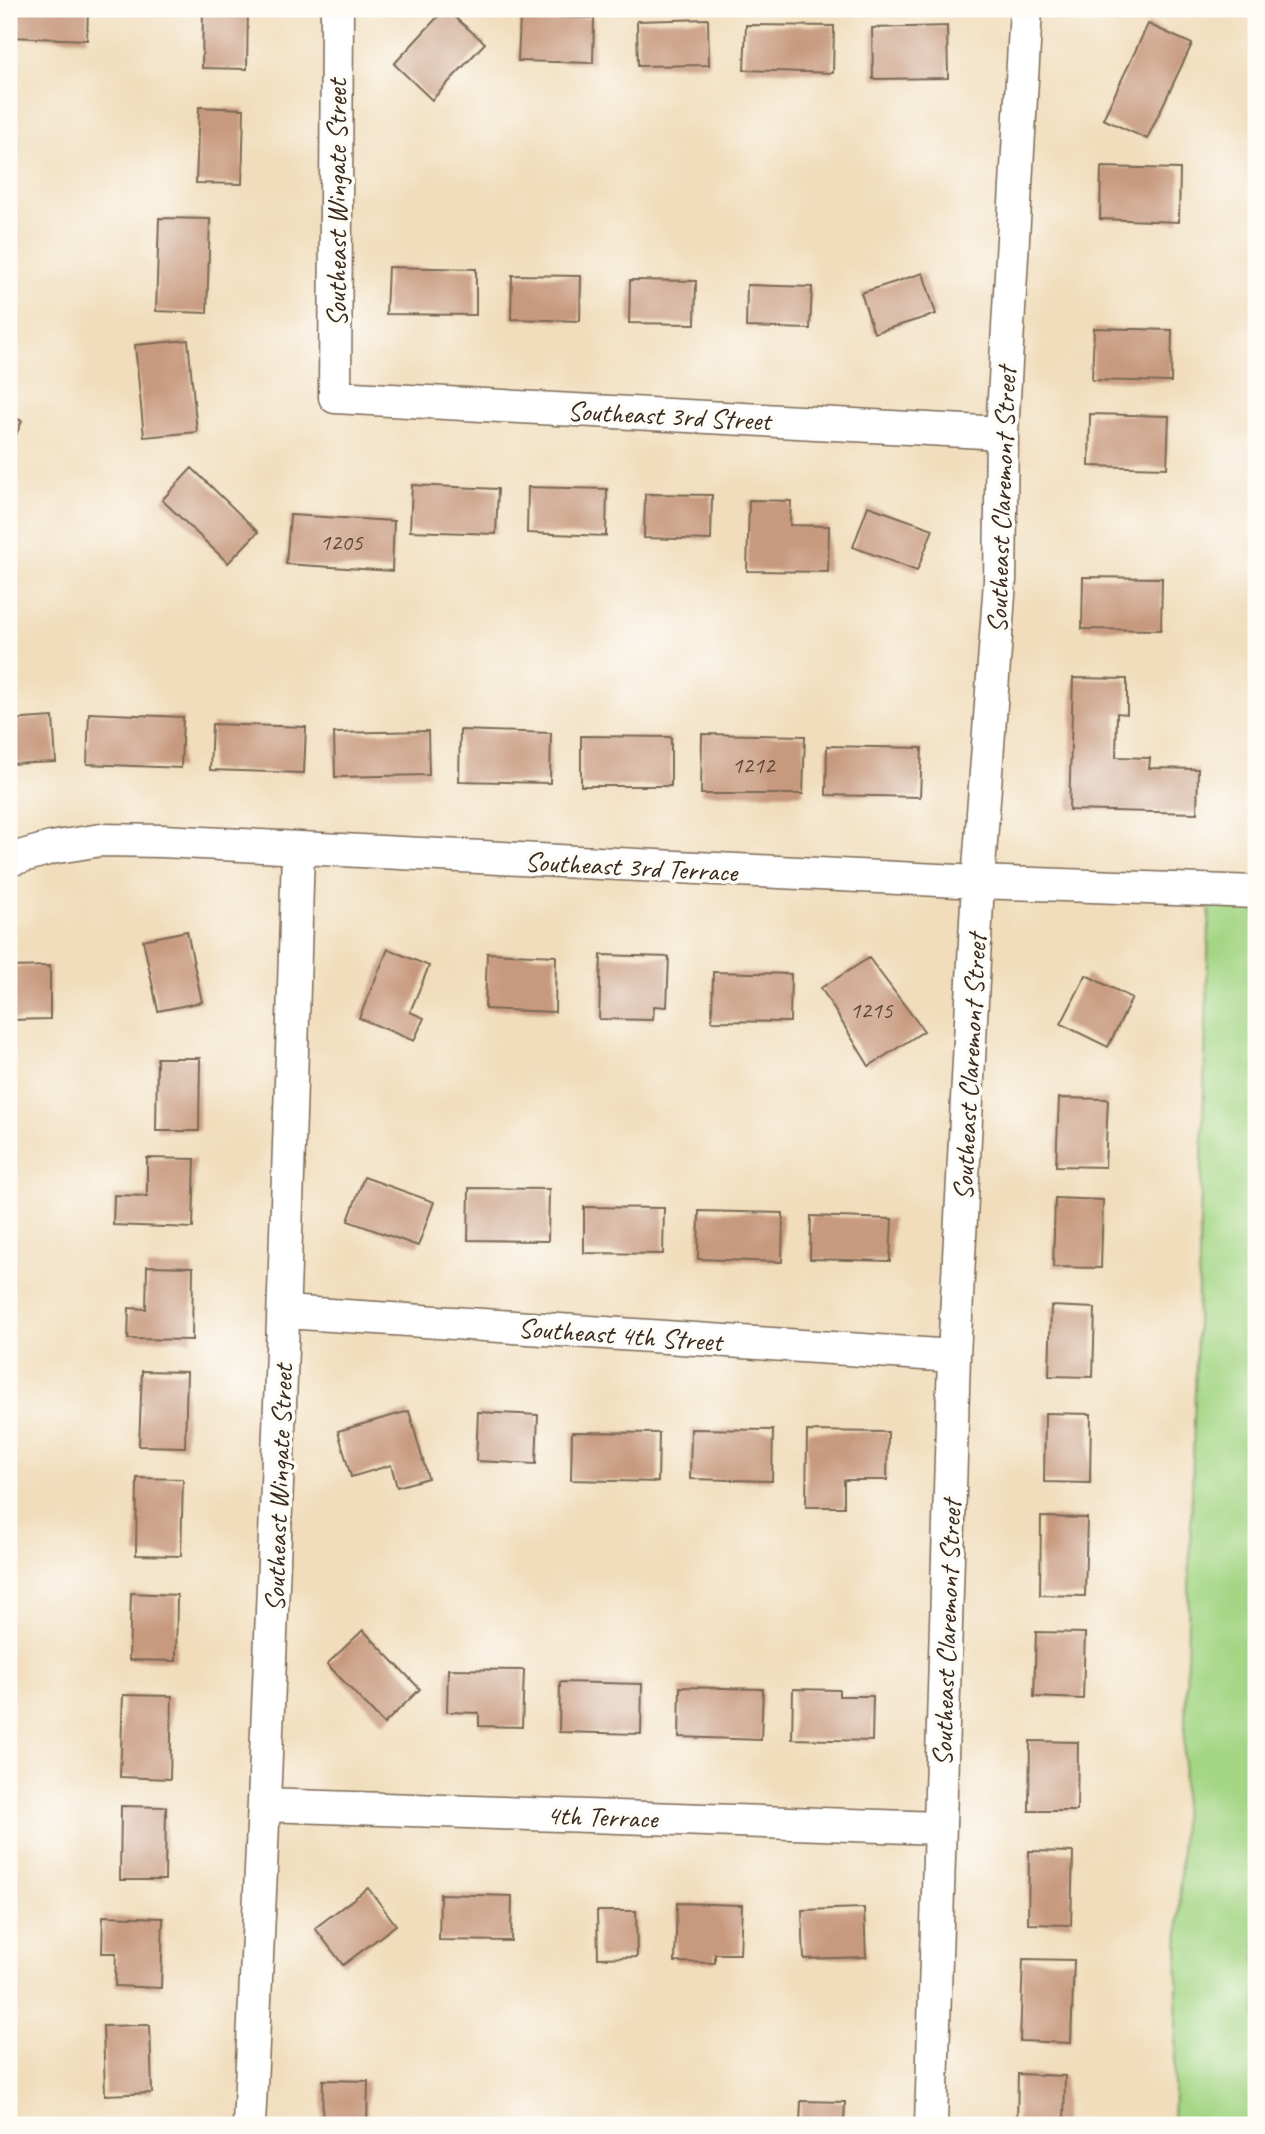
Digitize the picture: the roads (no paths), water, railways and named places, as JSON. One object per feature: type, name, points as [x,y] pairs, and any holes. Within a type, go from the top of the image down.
[{"type":"street","name":"Southeast Wingate Street","points":[[335,397],[337,9]]},
{"type":"street","name":"Southeast Claremont Street","points":[[931,2125],[954,1356],[978,882],[1000,581],[1002,433],[1026,9]]},
{"type":"street","name":"Southeast 3rd Street","points":[[335,397],[1002,433]]},
{"type":"street","name":"Southeast 3rd Terrace","points":[[9,860],[51,848],[101,840],[978,882],[1255,892]]},
{"type":"street","name":"Southeast Wingate Street","points":[[248,2125],[265,1805],[285,1312],[298,850]]},
{"type":"street","name":"Southeast 4th Street","points":[[285,1312],[954,1356]]},
{"type":"street","name":"4th Terrace","points":[[265,1805],[940,1828]]}]
